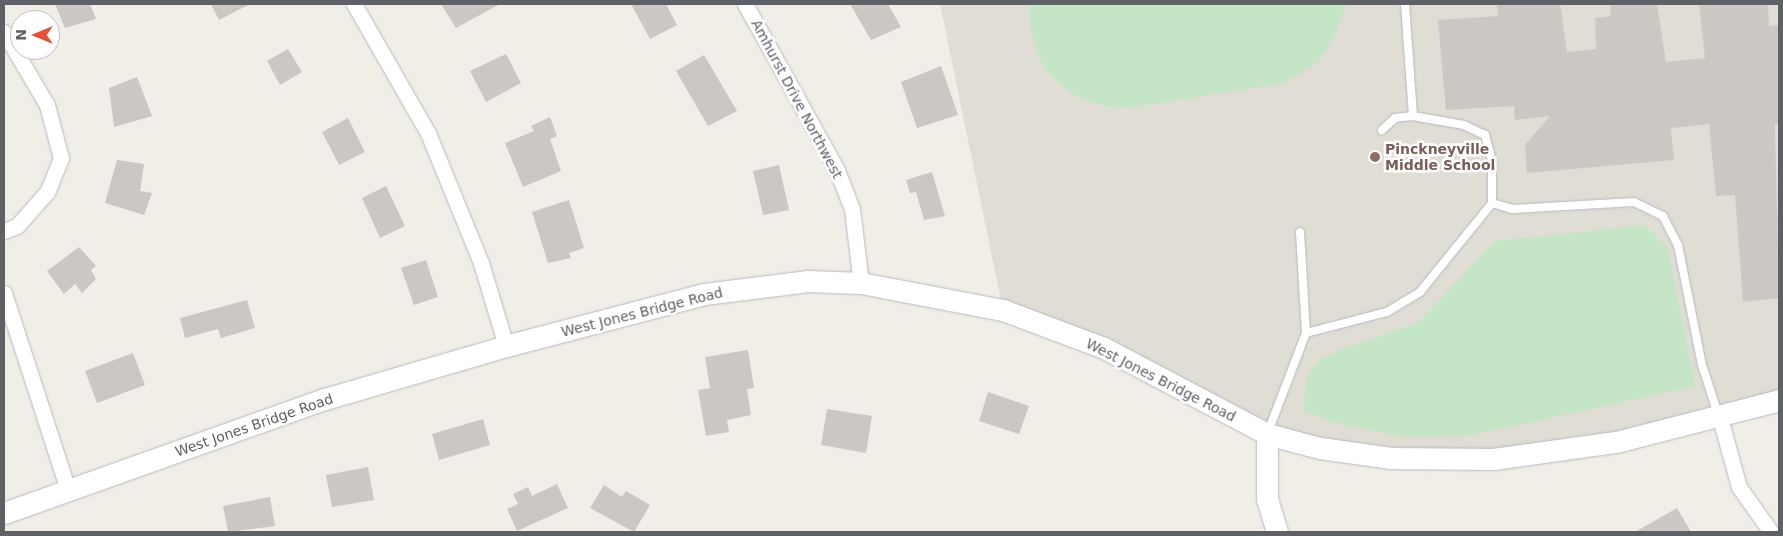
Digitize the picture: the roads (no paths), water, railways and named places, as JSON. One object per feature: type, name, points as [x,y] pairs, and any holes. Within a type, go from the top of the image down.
[{"type":"street","points":[[354,4],[428,133],[481,263],[506,346]]},
{"type":"street","name":"Amhurst Drive Northwest","points":[[745,4],[837,170],[852,208],[861,283]]},
{"type":"street","points":[[4,32],[47,105],[61,158],[47,192],[16,226],[4,231]]},
{"type":"street","name":"West Jones Bridge Road","points":[[4,514],[325,399],[506,346],[704,294],[808,281],[861,283],[1003,310],[1104,348],[1267,434],[1320,448],[1391,458],[1492,459],[1616,442],[1720,418],[1779,400]]},
{"type":"street","points":[[4,293],[68,490]]},
{"type":"street","points":[[1720,418],[1739,487],[1770,532]]},
{"type":"street","points":[[1267,434],[1267,499],[1276,532]]},
{"type":"lane","points":[[1405,4],[1413,116]]},
{"type":"lane","points":[[1306,333],[1386,312],[1420,292],[1492,203],[1492,161],[1485,135],[1464,125],[1413,116],[1395,118],[1382,130]]},
{"type":"lane","points":[[1492,203],[1513,209],[1634,202],[1664,216],[1678,244],[1702,365],[1720,418]]},
{"type":"lane","points":[[1267,434],[1306,333],[1300,232]]},
{"type":"place","name":"Pinckneyville Middle School","points":[[1375,157]]}]
